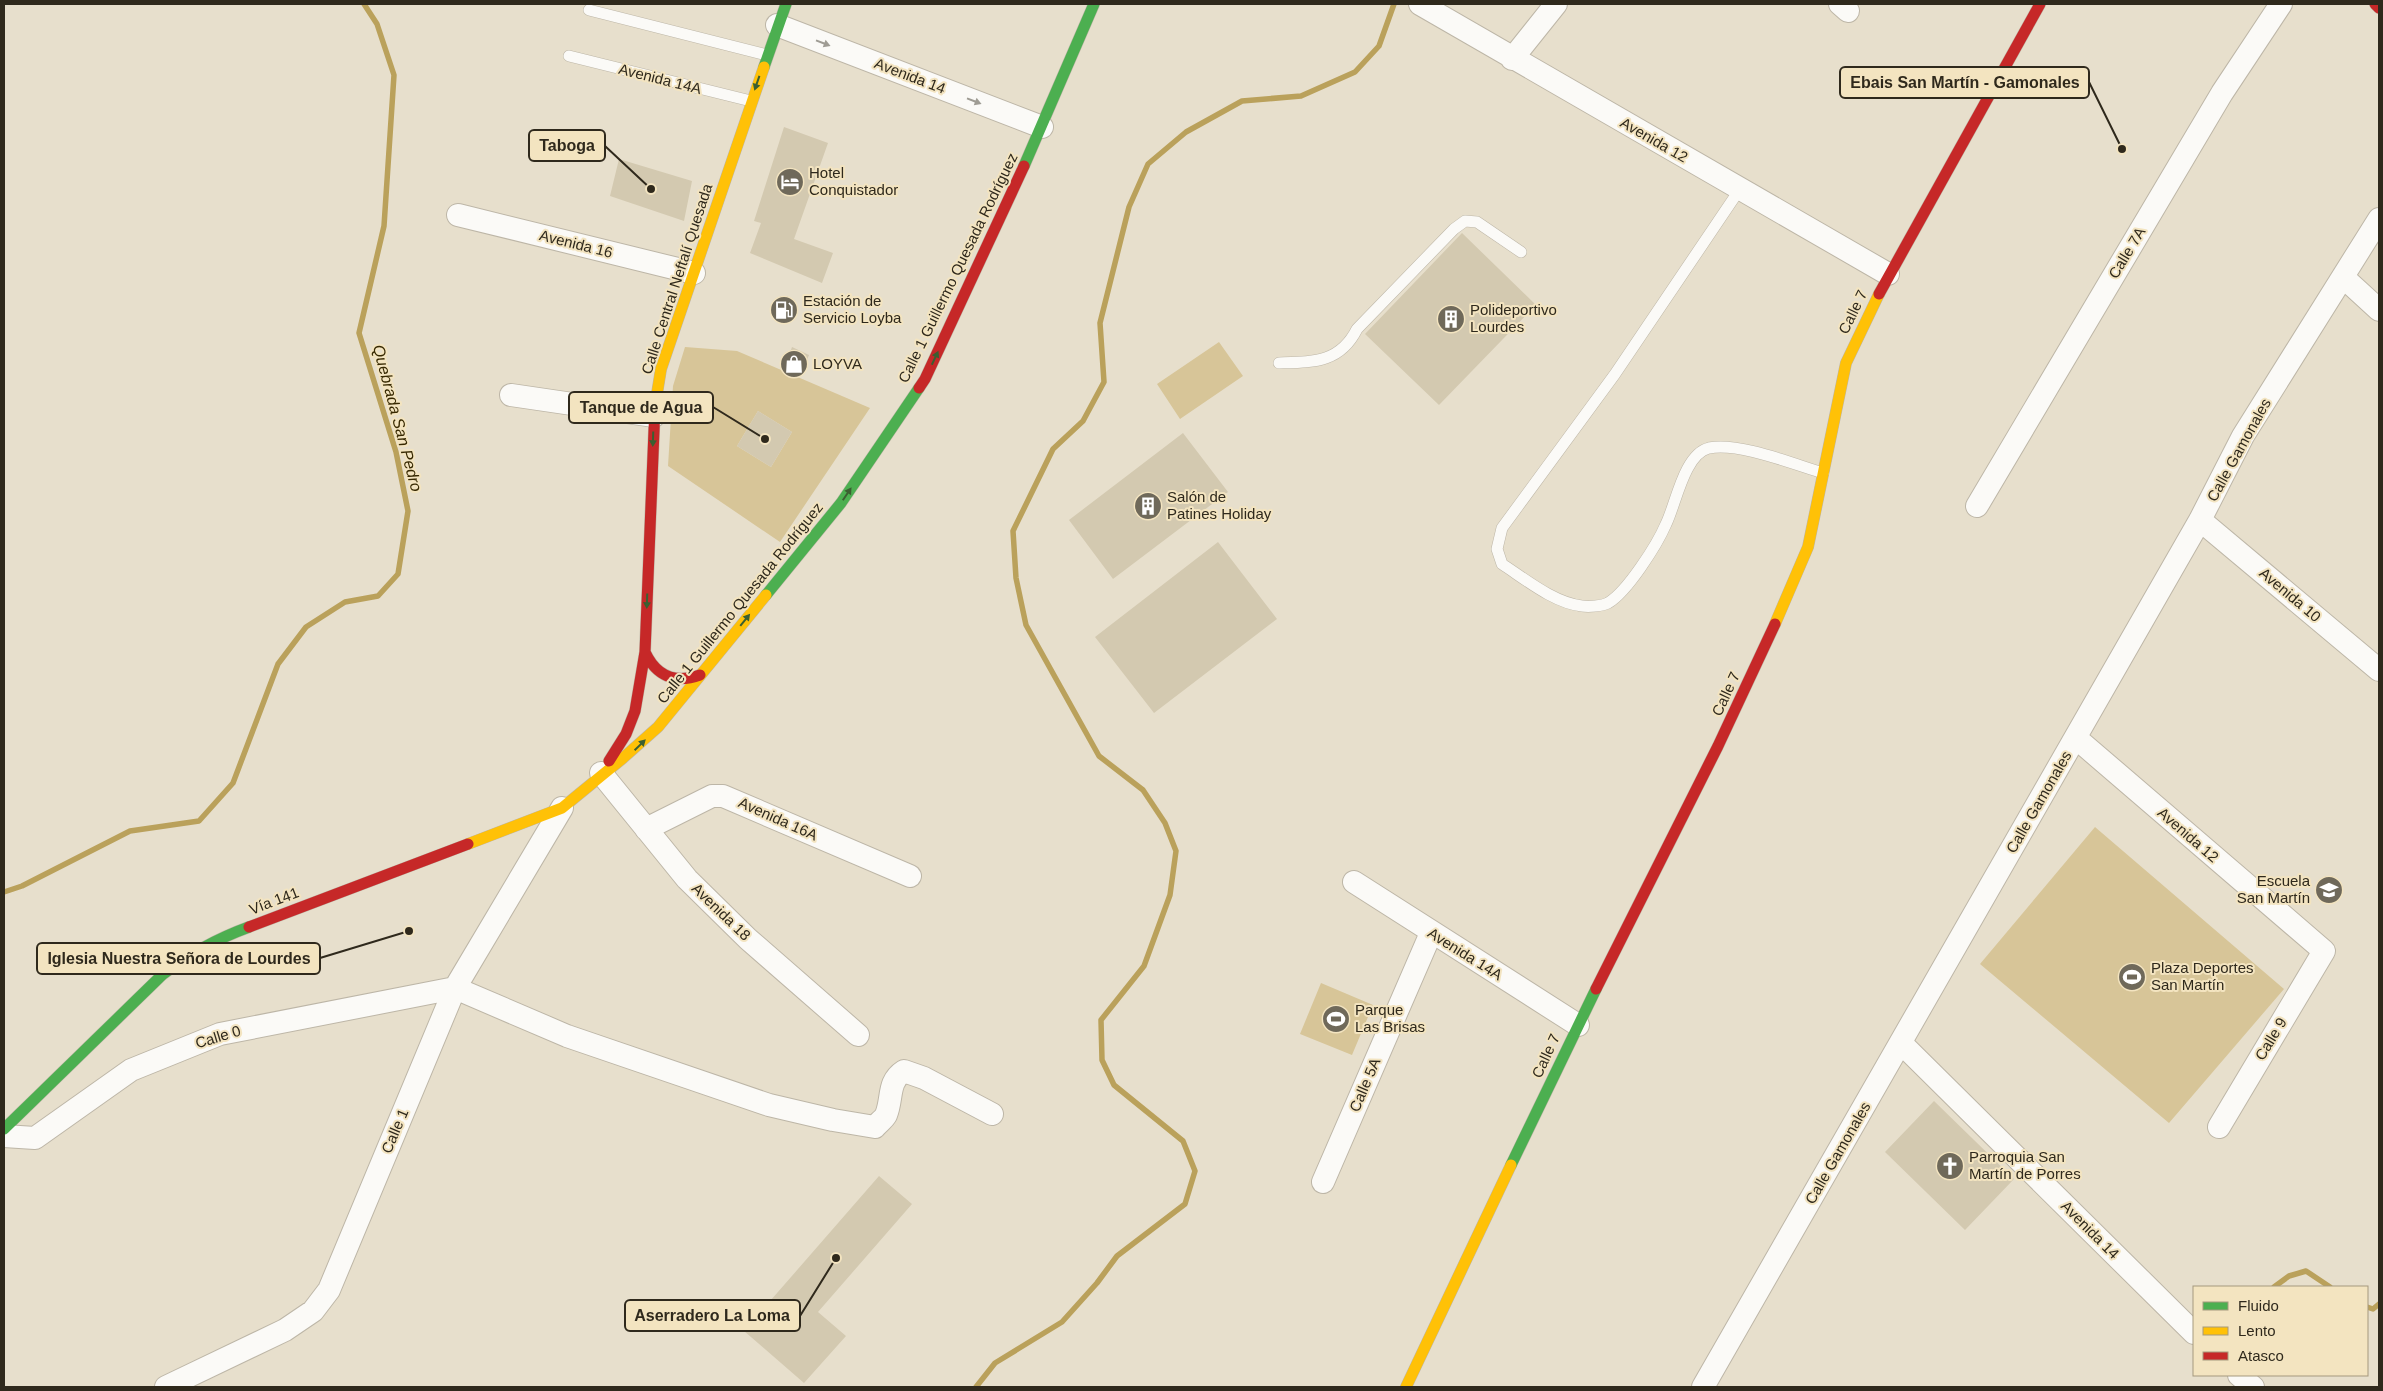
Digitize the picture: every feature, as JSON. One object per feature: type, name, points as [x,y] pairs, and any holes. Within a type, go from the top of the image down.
[{"type":"main road","name":"Calle Central Neftalí Quesada","points":[[601,774],[626,734],[632,718],[645,652],[654,416],[661,370],[767,54],[786,4]]},
{"type":"main road","name":"Calle 1 Guillermo Quesada Rodríguez","points":[[601,774],[630,754],[658,727],[842,503],[924,379],[1042,127],[1094,4]]},
{"type":"main road","name":"Calle 7","points":[[1406,1387],[1578,1025],[1718,746],[1793,585],[1808,547],[1846,363],[1888,274],[2040,4]]},
{"type":"main road","points":[[2375,4],[2379,8]]},
{"type":"main road","points":[[645,652],[654,669],[671,679],[681,680],[700,675]]},
{"type":"main road","name":"Vía 141","points":[[4,1129],[162,975],[189,954],[220,938],[562,808],[601,774]]},
{"type":"street","name":"Avenida 12","points":[[1420,4],[1512,59],[1888,274]]},
{"type":"street","points":[[1512,59],[1556,4]]},
{"type":"street","name":"Calle 7A","points":[[1977,506],[2222,93],[2281,4]]},
{"type":"street","name":"Avenida 14","points":[[777,25],[1042,127]]},
{"type":"street","name":"Avenida 16","points":[[458,215],[694,273]]},
{"type":"street","name":"Calle Gamonales","points":[[1705,1386],[2200,520],[2243,436],[2379,219]]},
{"type":"street","points":[[2343,277],[2379,310]]},
{"type":"street","points":[[511,395],[654,416]]},
{"type":"street","name":"Avenida 10","points":[[2200,520],[2379,670]]},
{"type":"street","name":"Avenida 12","points":[[2076,738],[2324,951]]},
{"type":"street","name":"Avenida 18","points":[[601,774],[686,878],[741,932],[858,1035]]},
{"type":"street","name":"Avenida 16A","points":[[646,829],[712,796],[723,796],[910,876]]},
{"type":"street","name":"Calle 1","points":[[166,1387],[285,1330],[312,1311],[329,1290],[455,988],[562,808]]},
{"type":"street","name":"Avenida 14A","points":[[1354,882],[1431,933],[1578,1025]]},
{"type":"street","name":"Calle 5A","points":[[1323,1182],[1431,933]]},
{"type":"street","name":"Calle 9","points":[[2219,1127],[2324,951]]},
{"type":"street","points":[[455,988],[567,1036],[769,1105],[833,1120],[875,1126],[885,1116],[892,1084],[896,1076],[904,1071],[924,1078],[992,1114]]},
{"type":"street","name":"Calle 0","points":[[4,1136],[35,1138],[131,1070],[220,1034],[455,988]]},
{"type":"street","name":"Avenida 14","points":[[1901,1042],[2193,1332]]},
{"type":"street","points":[[2240,1376],[2253,1387]]},
{"type":"lane","points":[[589,10],[767,54]]},
{"type":"lane","name":"Avenida 14A","points":[[569,56],[751,101]]},
{"type":"lane","points":[[1740,189],[1615,374],[1502,528],[1497,549],[1502,564],[1565,602],[1583,607],[1607,604],[1622,592],[1638,571],[1666,525],[1693,458],[1708,448],[1732,446],[1823,473]]},
{"type":"lane","points":[[1279,363],[1314,362],[1341,352],[1351,343],[1357,329],[1454,229],[1465,221],[1477,222],[1521,252]]},
{"type":"shaded area","points":[[1219,342],[1243,376],[1180,419],[1157,384]]},
{"type":"shaded area","points":[[685,347],[737,351],[870,408],[780,542],[668,466],[673,386]],"holes":[[[758,411],[792,432],[771,467],[737,446]]]},
{"type":"shaded area","name":"Plaza Deportes San Martín","points":[[2095,827],[2284,989],[2169,1123],[1980,964]]},
{"type":"shaded area","name":"Parque Las Brisas","points":[[1321,983],[1373,1005],[1352,1055],[1300,1034]]},
{"type":"building","name":"Hotel Conquistador","points":[[784,127],[828,143],[794,239],[833,253],[822,283],[750,253],[761,223],[754,221]]},
{"type":"building","points":[[619,159],[692,181],[684,221],[610,196]]},
{"type":"building","name":"Polideportivo Lourdes","points":[[1462,233],[1536,305],[1439,405],[1365,334]]},
{"type":"building","name":"LOYVA","points":[[792,347],[809,355],[799,378],[784,370]]},
{"type":"building","points":[[758,411],[792,432],[771,467],[737,446]]},
{"type":"building","name":"Salón de Patines Holiday","points":[[1183,433],[1228,492],[1113,579],[1069,520]]},
{"type":"building","points":[[1218,542],[1277,619],[1154,713],[1095,637]]},
{"type":"building","name":"Parroquia San Martín de Porres","points":[[1934,1101],[2014,1179],[1965,1230],[1885,1152]]},
{"type":"building","points":[[879,1176],[912,1204],[818,1312],[846,1336],[804,1383],[744,1331]]},
{"type":"waterway","name":"Quebrada San Pedro","points":[[4,892],[22,886],[130,831],[199,821],[233,783],[278,664],[306,627],[345,602],[378,596],[398,574],[408,511],[396,452],[359,333],[384,226],[394,75],[377,24],[364,4]]},
{"type":"waterway","points":[[976,1387],[995,1363],[1062,1322],[1097,1283],[1117,1256],[1185,1204],[1195,1171],[1183,1141],[1114,1085],[1102,1060],[1101,1020],[1144,966],[1170,895],[1176,851],[1165,823],[1143,790],[1099,756],[1026,625],[1016,578],[1013,531],[1053,449],[1083,421],[1104,382],[1100,323],[1129,207],[1148,164],[1186,132],[1242,101],[1301,96],[1355,72],[1379,46],[1394,4]]},
{"type":"waterway","points":[[2275,1286],[2289,1276],[2306,1271],[2328,1286]]},
{"type":"waterway","points":[[2368,1307],[2373,1309],[2379,1304]]},
{"type":"traffic: fast","points":[[764,67],[786,4]]},
{"type":"traffic: fast","points":[[1024,166],[1094,4]]},
{"type":"traffic: fast","points":[[766,595],[841,503],[919,388]]},
{"type":"traffic: fast","points":[[4,1129],[162,975],[182,960],[203,948],[249,927]]},
{"type":"traffic: fast","points":[[1511,1165],[1596,989]]},
{"type":"traffic: slow","points":[[655,406],[661,369],[764,67]]},
{"type":"traffic: slow","points":[[1775,624],[1808,547],[1846,363],[1879,294]]},
{"type":"traffic: slow","points":[[468,844],[562,808],[623,758],[658,727],[766,595]]},
{"type":"traffic: slow","points":[[1406,1387],[1511,1165]]},
{"type":"traffic: jam","points":[[1879,294],[2040,4]]},
{"type":"traffic: jam","points":[[2375,4],[2379,8]]},
{"type":"traffic: jam","points":[[919,388],[925,379],[1024,166]]},
{"type":"traffic: jam","points":[[609,761],[626,734],[635,711],[645,652],[655,406]]},
{"type":"traffic: jam","points":[[1596,989],[1718,746],[1775,624]]},
{"type":"traffic: jam","points":[[645,652],[655,667],[667,676],[682,679],[700,675]]},
{"type":"traffic: jam","points":[[249,927],[468,844]]},
{"type":"place","name":"Ebais San Martín - Gamonales","points":[[2122,149]]},
{"type":"place","name":"Hotel Conquistador","points":[[790,182]]},
{"type":"place","name":"Taboga","points":[[651,189]]},
{"type":"place","name":"Estación de Servicio Loyba","points":[[784,310]]},
{"type":"place","name":"Polideportivo Lourdes","points":[[1451,319]]},
{"type":"place","name":"LOYVA","points":[[794,364]]},
{"type":"place","name":"Tanque de Agua","points":[[765,439]]},
{"type":"place","name":"Salón de Patines Holiday","points":[[1148,506]]},
{"type":"place","name":"Escuela San Martín","points":[[2329,890]]},
{"type":"place","name":"Iglesia Nuestra Señora de Lourdes","points":[[409,931]]},
{"type":"place","name":"Plaza Deportes San Martín","points":[[2132,977]]},
{"type":"place","name":"Parque Las Brisas","points":[[1336,1019]]},
{"type":"place","name":"Parroquia San Martín de Porres","points":[[1950,1166]]},
{"type":"place","name":"Aserradero La Loma","points":[[836,1258]]}]
